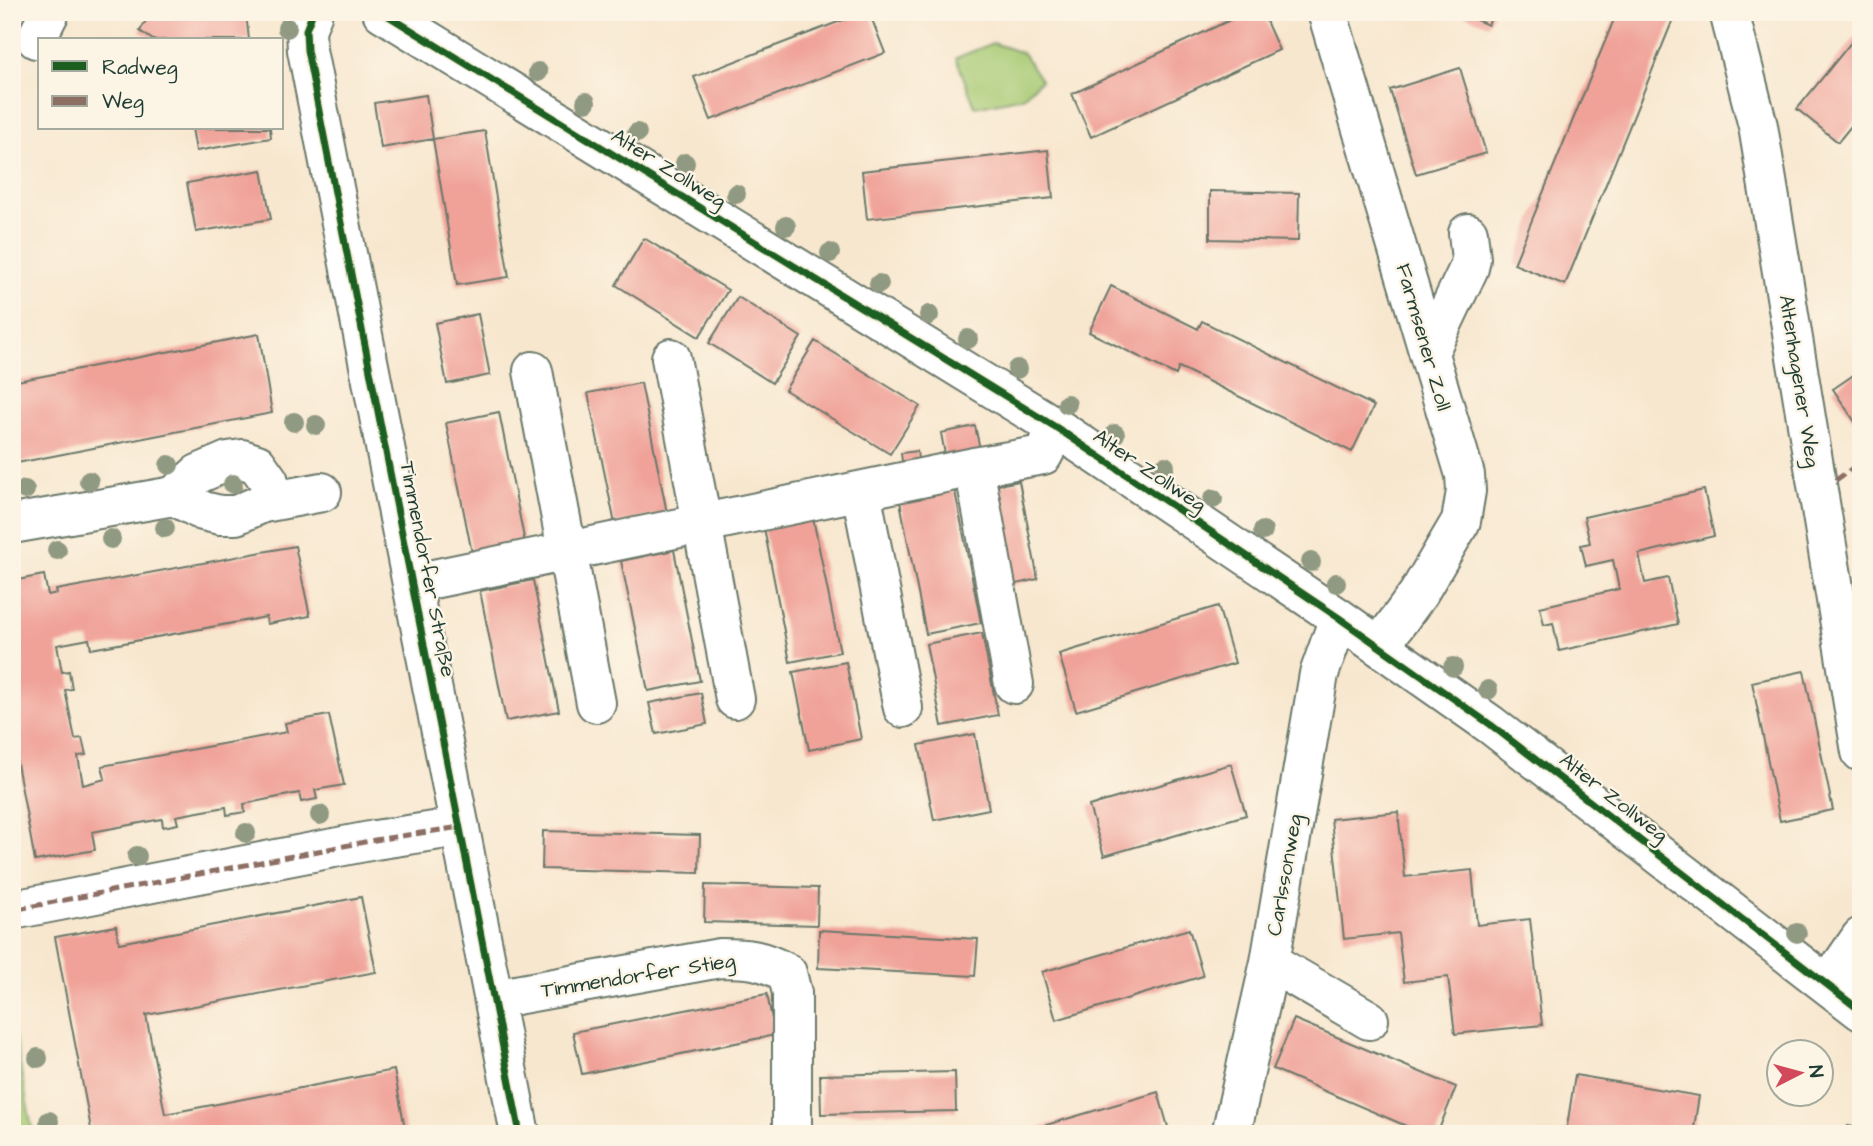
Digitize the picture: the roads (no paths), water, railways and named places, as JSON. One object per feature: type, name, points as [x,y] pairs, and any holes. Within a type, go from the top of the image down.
[{"type":"street","name":"Timmendorfer Straße","points":[[313,12],[306,30],[307,50],[414,583],[520,1134]]},
{"type":"street","name":"Alter Zollweg","points":[[382,12],[1057,428],[1339,618],[1491,724],[1861,1011]]},
{"type":"street","name":"Farmsener Zoll","points":[[1327,12],[1465,475],[1465,506],[1461,521],[1418,594],[1380,646]]},
{"type":"street","name":"Altenhagener Weg","points":[[1729,12],[1758,126],[1861,752]]},
{"type":"street","points":[[1429,352],[1469,268],[1471,259],[1468,233]]},
{"type":"street","points":[[671,358],[735,699]]},
{"type":"street","points":[[533,370],[596,703]]},
{"type":"street","points":[[414,583],[974,467],[1044,455],[1057,428]]},
{"type":"street","points":[[12,524],[174,496],[198,474],[216,464],[242,460],[257,464],[266,475],[270,493],[264,503]]},
{"type":"street","points":[[974,467],[1014,684]]},
{"type":"street","points":[[861,491],[903,708]]},
{"type":"street","points":[[174,496],[203,511],[236,515],[264,503],[322,492]]},
{"type":"street","name":"Carlssonweg","points":[[1231,1134],[1270,962],[1319,674],[1339,618]]},
{"type":"street","points":[[18,909],[375,840],[460,827]]},
{"type":"street","points":[[1828,985],[1861,937]]},
{"type":"street","name":"Timmendorfer Stieg","points":[[494,999],[720,958],[750,958],[771,965],[787,973],[792,993],[792,1134]]},
{"type":"street","points":[[1270,962],[1369,1020]]}]
